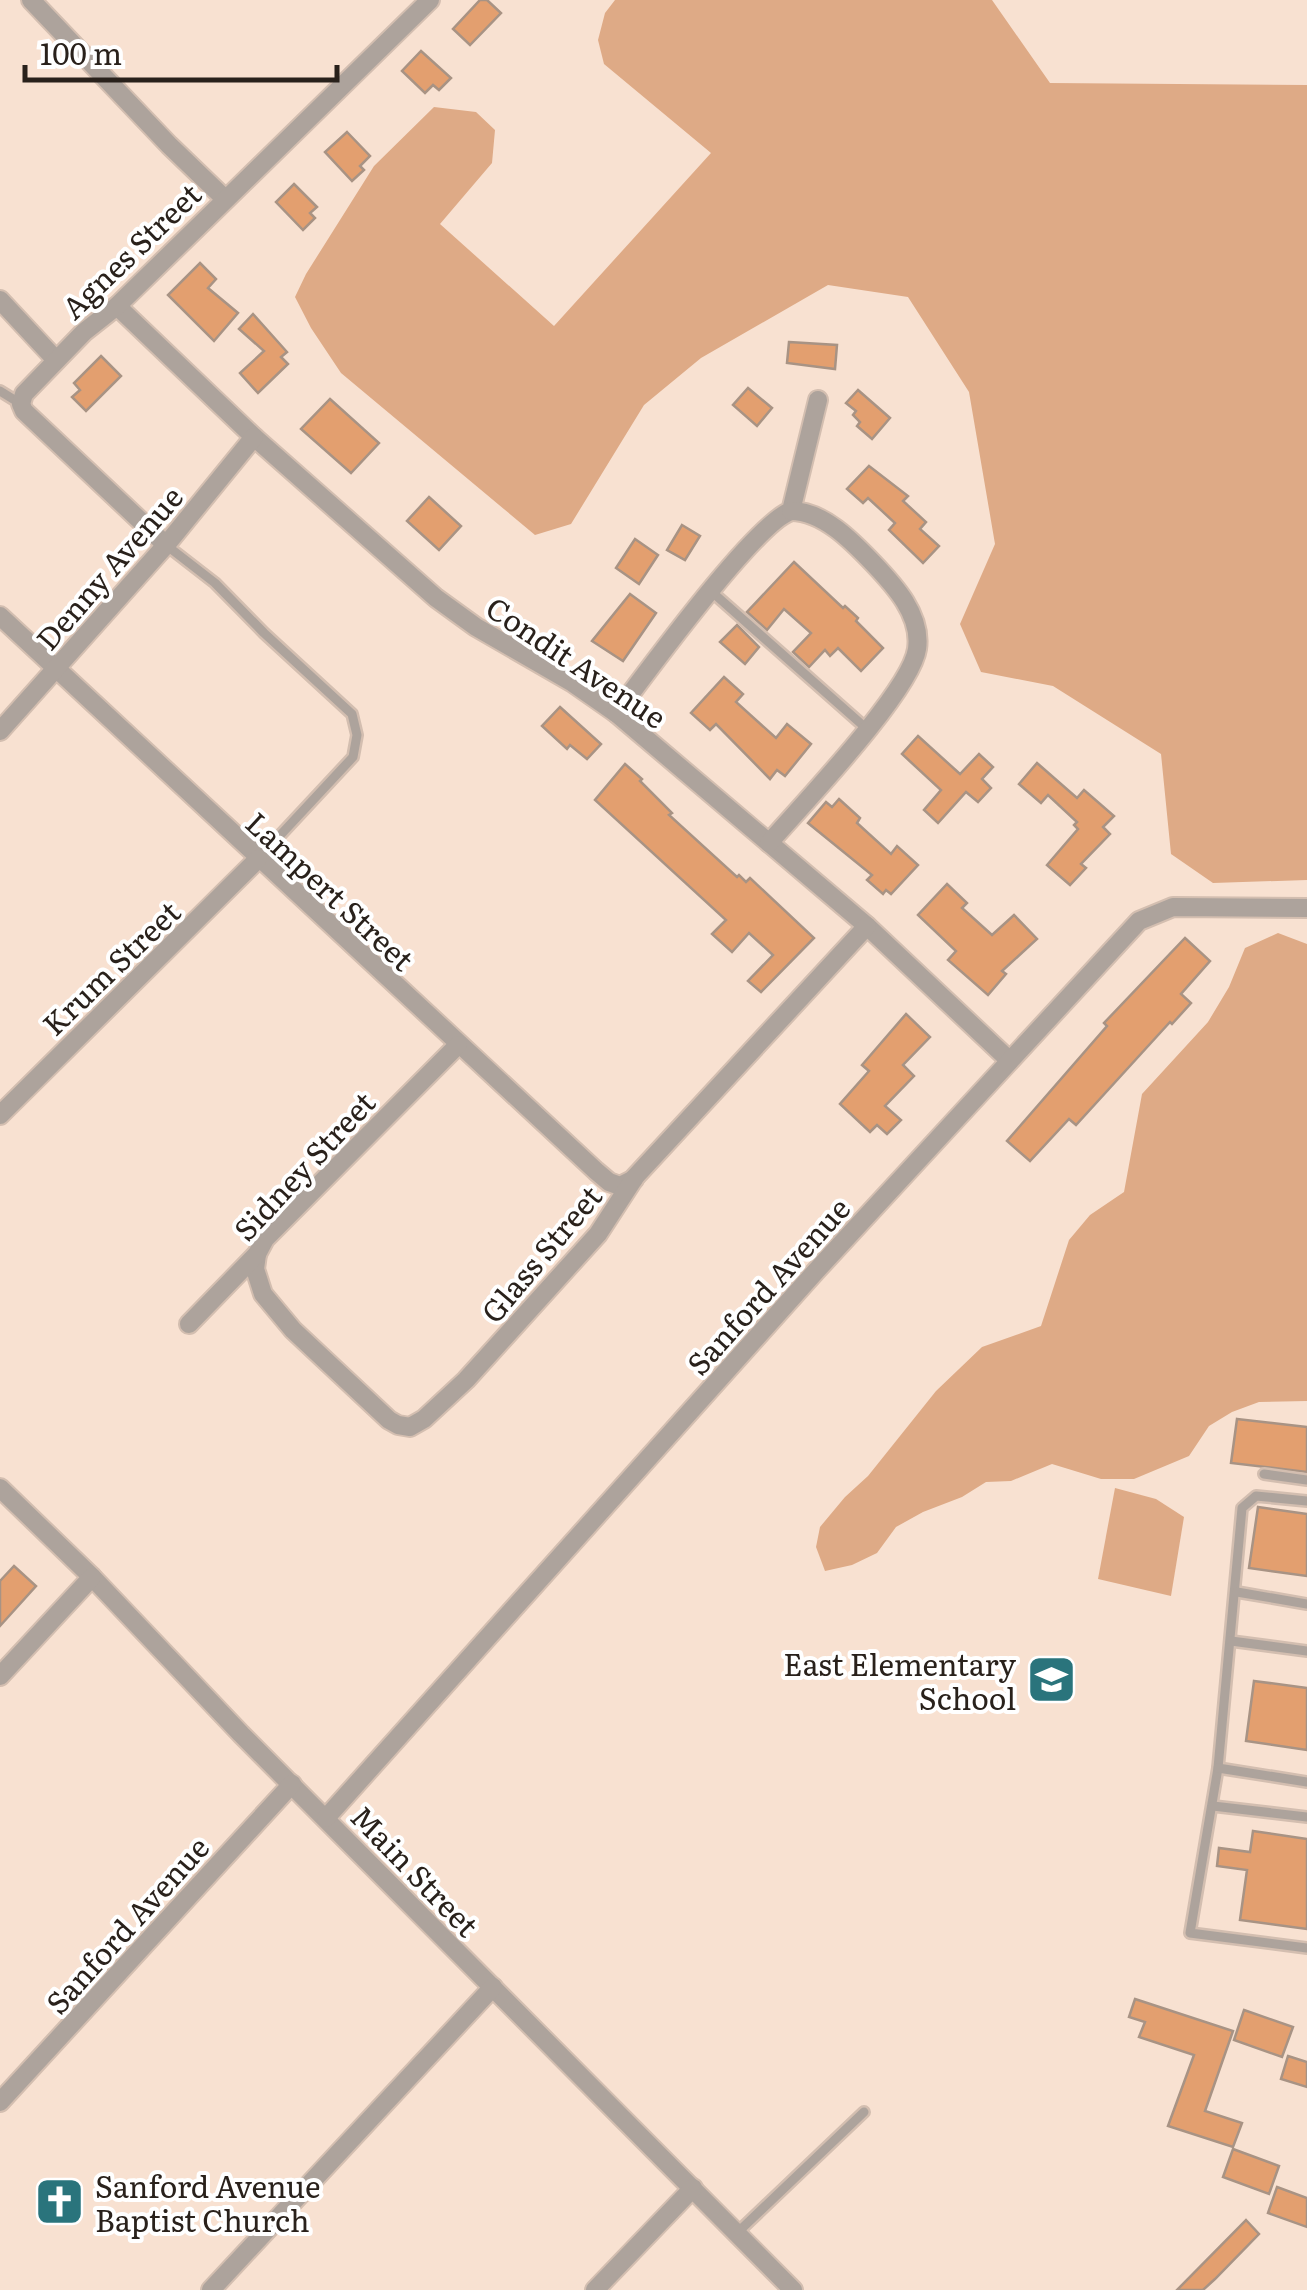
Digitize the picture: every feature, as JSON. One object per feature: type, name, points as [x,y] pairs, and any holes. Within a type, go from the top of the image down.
[{"type":"street","points":[[31,0],[224,198]]},
{"type":"street","name":"Agnes Street","points":[[21,404],[24,394],[56,360],[117,306],[423,2]]},
{"type":"street","points":[[0,300],[56,360]]},
{"type":"street","name":"Condit Avenue","points":[[117,306],[254,438],[436,598],[616,713],[866,926],[1009,1060]]},
{"type":"street","points":[[791,511],[818,400]]},
{"type":"street","points":[[21,404],[53,440],[166,545]]},
{"type":"street","name":"Denny Avenue","points":[[0,731],[166,545],[254,438]]},
{"type":"street","points":[[616,713],[750,545],[775,520],[791,511],[818,518],[871,561],[900,592],[912,618],[917,638],[912,666],[867,728],[770,843]]},
{"type":"street","name":"Lampert Street","points":[[0,616],[610,1182],[620,1186],[634,1180]]},
{"type":"street","name":"Krum Street","points":[[0,1115],[258,859]]},
{"type":"street","name":"Sanford Avenue","points":[[326,1818],[1109,950],[1150,914],[1186,906],[1307,908]]},
{"type":"street","name":"Glass Street","points":[[257,1254],[257,1283],[293,1330],[389,1420],[410,1427],[466,1380],[531,1311],[598,1234],[634,1180],[866,926]]},
{"type":"street","name":"Sidney Street","points":[[189,1324],[257,1254],[264,1239],[458,1045]]},
{"type":"street","name":"Main Street","points":[[0,1488],[794,2290]]},
{"type":"street","points":[[0,1676],[92,1577]]},
{"type":"street","name":"Sanford Avenue","points":[[0,2102],[292,1784]]},
{"type":"street","points":[[211,2290],[493,1988]]},
{"type":"street","points":[[595,2290],[692,2188]]},
{"type":"lane","points":[[0,391],[21,404]]},
{"type":"lane","points":[[166,545],[215,583],[352,714],[357,735],[352,757],[258,859]]},
{"type":"lane","points":[[712,592],[867,728]]},
{"type":"lane","points":[[1264,1474],[1307,1480]]},
{"type":"lane","points":[[1307,1502],[1256,1496],[1242,1508],[1218,1768],[1190,1932],[1307,1948]]},
{"type":"lane","points":[[1236,1592],[1307,1604]]},
{"type":"lane","points":[[1231,1640],[1307,1651]]},
{"type":"lane","points":[[1218,1768],[1307,1782]]},
{"type":"lane","points":[[1213,1806],[1307,1817]]},
{"type":"lane","points":[[737,2233],[864,2112]]},
{"type":"shaded area","points":[[615,0],[992,0],[1050,83],[1307,85],[1307,880],[1213,883],[1171,854],[1161,754],[1053,686],[981,672],[960,624],[995,544],[969,392],[908,297],[828,285],[701,358],[644,405],[571,524],[535,535],[341,373],[295,297],[374,166],[434,107],[476,112],[495,130],[492,163],[440,224],[554,326],[711,153],[604,64],[598,40],[605,13]]},
{"type":"shaded area","points":[[1278,933],[1307,944],[1307,1401],[1259,1402],[1232,1412],[1209,1426],[1189,1456],[1134,1479],[1101,1479],[1052,1464],[1011,1481],[986,1482],[896,1527],[877,1553],[852,1565],[825,1571],[816,1547],[820,1527],[868,1476],[936,1391],[982,1347],[1041,1326],[1069,1240],[1090,1215],[1124,1192],[1142,1094],[1208,1022],[1229,987],[1245,948]]},
{"type":"shaded area","points":[[1115,1488],[1156,1499],[1184,1517],[1171,1596],[1098,1579]]},
{"type":"building","points":[[480,0],[487,0],[501,13],[470,45],[453,29]]},
{"type":"building","points":[[421,51],[451,78],[439,90],[433,85],[425,93],[402,71]]},
{"type":"building","points":[[347,132],[370,156],[360,166],[364,170],[352,181],[325,152]]},
{"type":"building","points":[[294,184],[317,207],[310,213],[315,218],[303,230],[276,202]]},
{"type":"building","points":[[200,263],[216,279],[208,288],[238,313],[214,341],[168,295]]},
{"type":"building","points":[[253,314],[287,352],[281,357],[288,364],[258,393],[240,373],[264,351],[239,329]]},
{"type":"building","points":[[789,342],[837,345],[835,369],[787,363]]},
{"type":"building","points":[[101,356],[121,376],[86,411],[72,397],[80,390],[74,383]]},
{"type":"building","points":[[748,388],[772,408],[757,426],[733,405]]},
{"type":"building","points":[[858,390],[890,418],[872,439],[857,426],[860,422],[853,415],[856,411],[846,403]]},
{"type":"building","points":[[330,399],[379,443],[351,473],[301,429]]},
{"type":"building","points":[[869,466],[908,496],[903,501],[926,522],[920,529],[939,546],[923,563],[889,530],[895,523],[868,498],[863,503],[847,489]]},
{"type":"building","points":[[429,497],[461,526],[439,550],[407,521]]},
{"type":"building","points":[[682,525],[700,536],[685,560],[667,550]]},
{"type":"building","points":[[635,539],[658,555],[639,584],[616,568]]},
{"type":"building","points":[[794,562],[858,618],[856,621],[883,648],[861,671],[838,648],[830,656],[825,650],[809,667],[793,652],[811,633],[784,609],[767,630],[747,612]]},
{"type":"building","points":[[630,594],[656,613],[623,661],[592,641]]},
{"type":"building","points":[[737,625],[759,647],[745,664],[720,642]]},
{"type":"building","points":[[724,677],[743,694],[736,702],[776,738],[787,724],[811,744],[785,776],[777,770],[770,779],[716,724],[710,730],[691,713]]},
{"type":"building","points":[[560,707],[601,744],[587,759],[570,745],[567,749],[542,726]]},
{"type":"building","points":[[918,736],[960,774],[979,754],[993,767],[982,779],[991,788],[978,802],[966,792],[938,823],[924,810],[941,790],[902,754]]},
{"type":"building","points":[[1037,763],[1077,798],[1084,790],[1114,816],[1103,827],[1110,834],[1081,864],[1086,868],[1070,885],[1047,865],[1078,829],[1074,825],[1077,822],[1048,795],[1041,803],[1019,784]]},
{"type":"building","points":[[625,764],[672,813],[669,815],[737,877],[746,882],[750,878],[814,938],[761,992],[748,981],[773,955],[749,933],[732,952],[712,934],[726,920],[595,800]]},
{"type":"building","points":[[839,799],[860,818],[857,823],[891,854],[897,846],[918,865],[891,894],[886,890],[883,894],[867,880],[872,875],[808,823],[826,802],[832,807]]},
{"type":"building","points":[[947,884],[967,903],[962,908],[992,935],[1014,915],[1037,939],[1002,971],[1006,974],[988,995],[948,960],[956,951],[918,915]]},
{"type":"building","points":[[1185,938],[1210,961],[1181,994],[1191,1003],[1076,1125],[1069,1119],[1030,1161],[1007,1141],[1107,1026],[1104,1023]]},
{"type":"building","points":[[906,1014],[930,1037],[903,1065],[914,1076],[885,1106],[901,1120],[887,1134],[877,1125],[870,1132],[840,1104],[869,1071],[862,1065]]},
{"type":"building","points":[[1237,1419],[1307,1427],[1307,1472],[1231,1463]]},
{"type":"building","points":[[1258,1507],[1307,1514],[1307,1576],[1249,1568]]},
{"type":"building","points":[[14,1566],[36,1586],[0,1626],[0,1581]]},
{"type":"building","points":[[1254,1681],[1307,1688],[1307,1750],[1246,1741]]},
{"type":"building","points":[[1253,1831],[1307,1839],[1307,1929],[1240,1920],[1247,1870],[1217,1866],[1219,1848],[1250,1852]]},
{"type":"building","points":[[1135,1999],[1233,2031],[1205,2111],[1242,2123],[1233,2147],[1168,2126],[1194,2055],[1139,2037],[1145,2022],[1129,2017]]},
{"type":"building","points":[[1244,2010],[1293,2027],[1282,2057],[1234,2040]]},
{"type":"building","points":[[1288,2056],[1307,2062],[1307,2087],[1281,2079]]},
{"type":"building","points":[[1233,2149],[1279,2166],[1269,2194],[1223,2177]]},
{"type":"building","points":[[1277,2187],[1307,2198],[1307,2227],[1268,2213]]},
{"type":"building","points":[[1246,2220],[1259,2234],[1215,2279],[1203,2290],[1177,2290]]},
{"type":"place","name":"East Elementary School","points":[[1051,1680]]},
{"type":"place","name":"Sanford Avenue Baptist Church","points":[[60,2202]]}]
